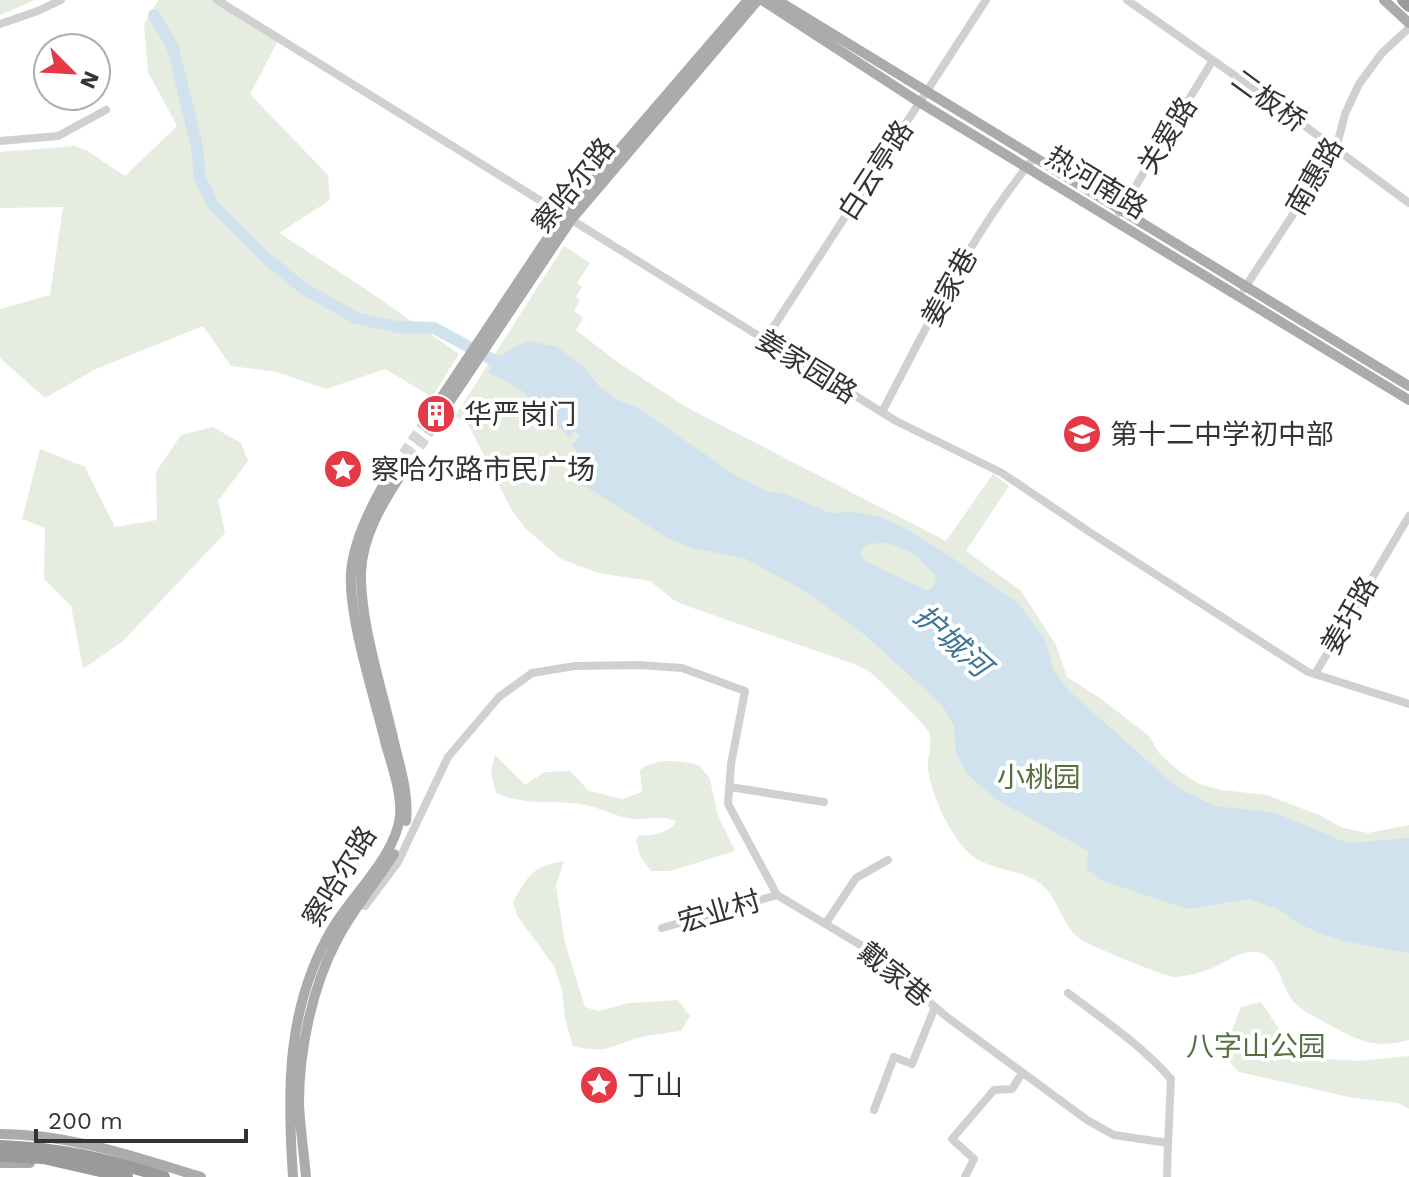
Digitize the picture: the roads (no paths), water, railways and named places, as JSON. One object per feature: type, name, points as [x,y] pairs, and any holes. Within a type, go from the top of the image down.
[{"type":"highway","points":[[1403,0],[1409,6]]},
{"type":"highway","points":[[0,1146],[47,1148],[106,1159],[164,1177]]},
{"type":"highway","points":[[0,1156],[43,1158],[127,1177]]},
{"type":"main road","name":"察哈尔路","points":[[437,411],[567,218],[748,0]]},
{"type":"main road","name":"察哈尔路","points":[[567,218],[760,0]]},
{"type":"main road","name":"热河南路","points":[[760,0],[919,102],[1409,400]]},
{"type":"main road","name":"热河南路","points":[[777,0],[1409,386]]},
{"type":"main road","points":[[1384,0],[1409,26]]},
{"type":"main road","name":"察哈尔路","points":[[293,1177],[288,1102],[290,1067],[300,1010],[320,953],[355,901],[394,856],[407,816],[403,778],[364,605],[361,572],[369,535],[399,469]]},
{"type":"main road","name":"察哈尔路","points":[[306,1177],[299,1104],[307,1031],[323,973],[355,901]]},
{"type":"main road","points":[[0,1134],[77,1141],[201,1177]]},
{"type":"main road","points":[[0,1163],[44,1163],[104,1177]]},
{"type":"street","points":[[0,24],[61,0]]},
{"type":"street","name":"姜家园路","points":[[217,0],[882,412],[1002,473],[1315,674],[1409,704]]},
{"type":"street","name":"白云亭路","points":[[765,340],[986,0]]},
{"type":"street","name":"二板桥","points":[[1127,0],[1409,203]]},
{"type":"street","name":"南惠路","points":[[1240,297],[1336,149],[1345,114],[1359,84],[1382,53],[1409,26]]},
{"type":"street","name":"关爱路","points":[[1114,220],[1213,60]]},
{"type":"street","points":[[0,141],[58,136],[102,112]]},
{"type":"street","name":"姜家巷","points":[[882,412],[980,234],[1035,157]]},
{"type":"street","name":"姜圩路","points":[[1315,674],[1409,516]]},
{"type":"street","points":[[355,901],[365,906],[398,862],[448,757],[499,697],[532,673],[575,666],[639,665],[682,668],[745,691],[728,804],[777,895]]},
{"type":"street","points":[[730,787],[824,802]]},
{"type":"street","points":[[826,923],[856,878],[888,860]]},
{"type":"street","name":"戴家巷","points":[[777,895],[864,947],[935,1007],[1087,1120],[1114,1135],[1168,1143]]},
{"type":"street","name":"宏业村","points":[[662,928],[777,895]]},
{"type":"street","points":[[1068,993],[1126,1036],[1171,1079],[1167,1177]]},
{"type":"street","points":[[874,1110],[894,1057],[912,1064],[935,1007]]},
{"type":"street","points":[[965,1177],[974,1159],[952,1139],[994,1090],[1012,1089],[1022,1073]]},
{"type":"water","name":"护城河","points":[[529,341],[557,347],[584,367],[599,386],[616,400],[635,406],[735,475],[767,491],[782,493],[830,513],[852,512],[880,517],[905,528],[1018,603],[1045,639],[1053,669],[1067,689],[1178,788],[1215,806],[1276,813],[1347,843],[1409,838],[1409,953],[1322,934],[1299,924],[1280,910],[1249,899],[1187,909],[1101,880],[1087,869],[1088,851],[996,799],[967,774],[956,754],[954,726],[942,705],[865,635],[803,590],[744,558],[692,548],[666,537],[585,486],[593,478],[580,467],[582,463],[572,456],[577,451],[572,445],[580,436],[575,431],[569,437],[524,392],[488,373],[511,349]],"holes":[[[887,543],[910,553],[936,576],[934,585],[928,591],[865,561],[860,553],[867,545]]]},
{"type":"waterway","points":[[154,15],[173,48],[197,147],[200,178],[213,205],[265,257],[303,288],[356,318],[397,327],[434,328],[495,361],[511,364]]},
{"type":"tunnel","points":[[395,466],[433,410]]},
{"type":"tunnel","points":[[403,472],[442,413]]},
{"type":"place","name":"华严岗门","points":[[436,414]]},
{"type":"place","name":"第十二中学初中部","points":[[1082,434]]},
{"type":"place","name":"察哈尔路市民广场","points":[[343,469]]},
{"type":"place","name":"丁山","points":[[599,1085]]},
{"type":"park label","name":"小桃园","points":[[1039,777]]},
{"type":"park label","name":"八字山公园","points":[[1256,1046]]}]
